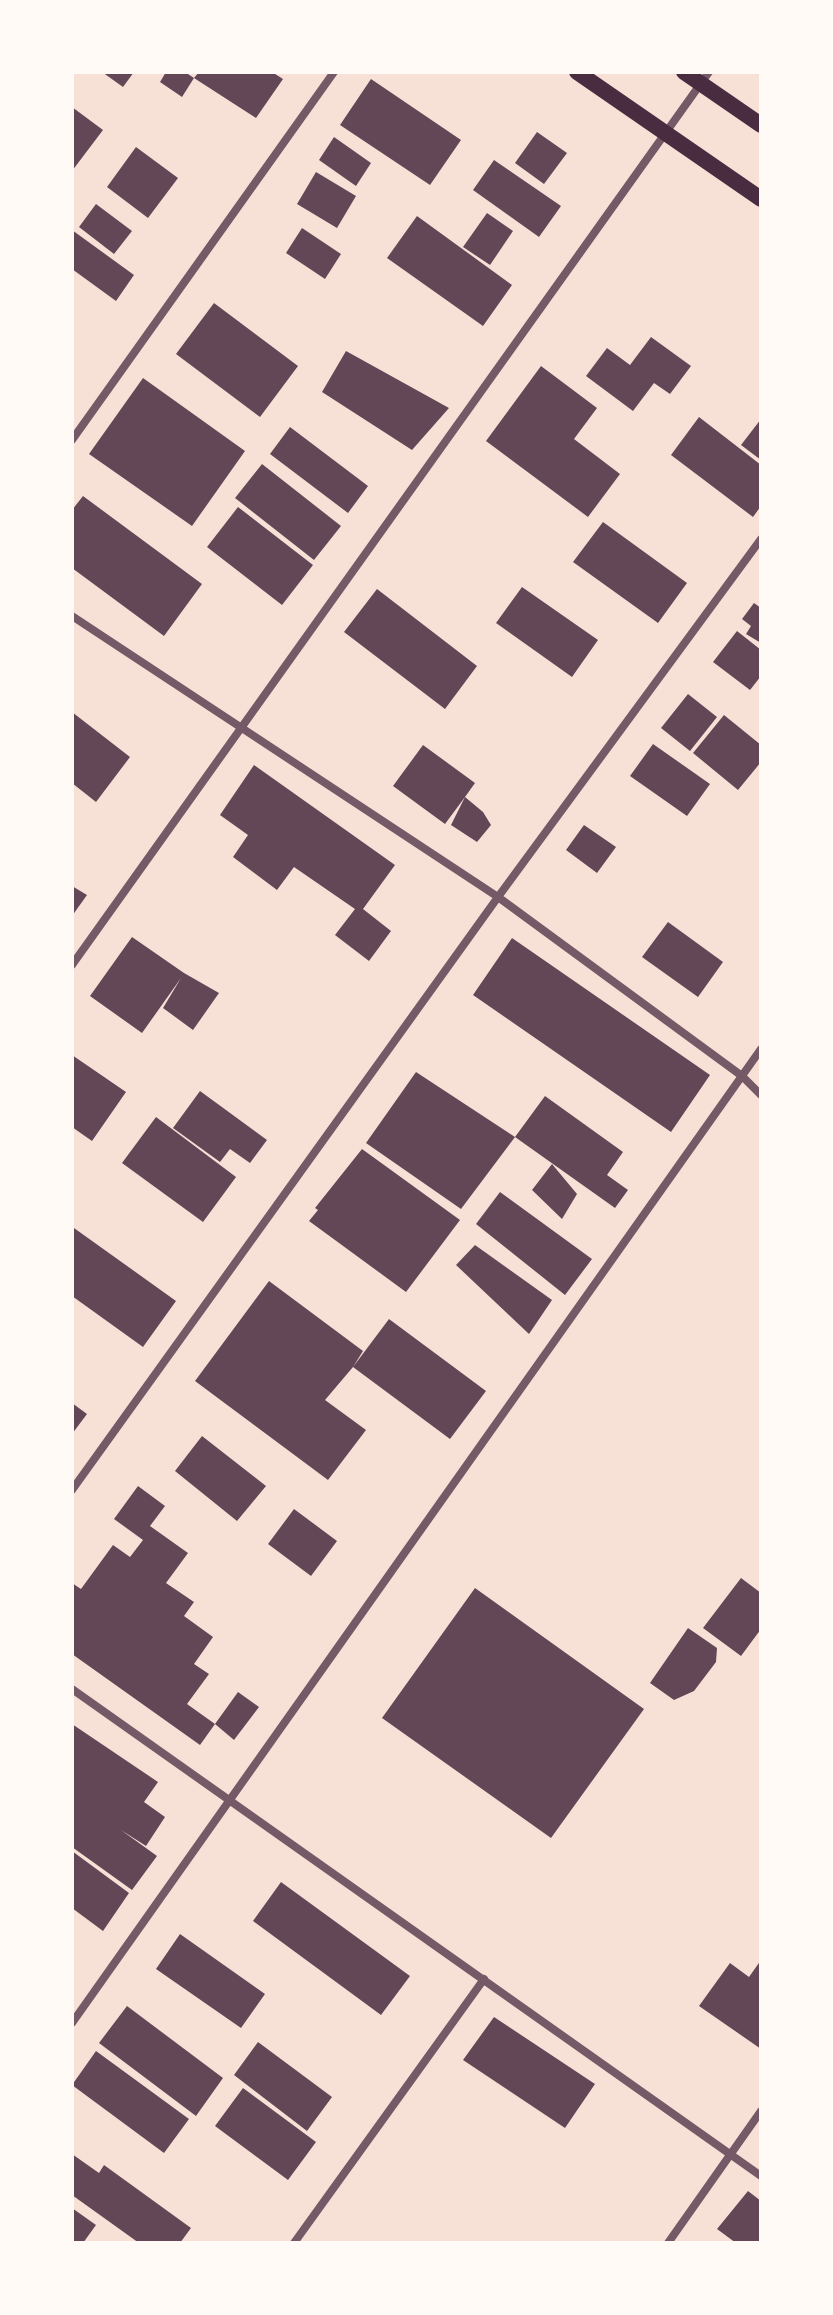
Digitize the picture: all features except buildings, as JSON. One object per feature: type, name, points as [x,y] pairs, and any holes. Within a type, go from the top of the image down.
[{"type":"main road","points":[[577,72],[761,199]]},
{"type":"main road","points":[[684,72],[705,78],[761,125]]},
{"type":"street","points":[[72,440],[334,72]]},
{"type":"street","points":[[72,965],[705,78]]},
{"type":"street","points":[[72,1490],[498,897],[761,539]]},
{"type":"street","points":[[72,616],[498,897],[742,1076],[761,1095]]},
{"type":"street","points":[[72,2023],[761,1049]]},
{"type":"street","points":[[72,1689],[761,2176]]},
{"type":"street","points":[[294,2243],[484,1979]]},
{"type":"street","points":[[668,2243],[761,2111]]}]
